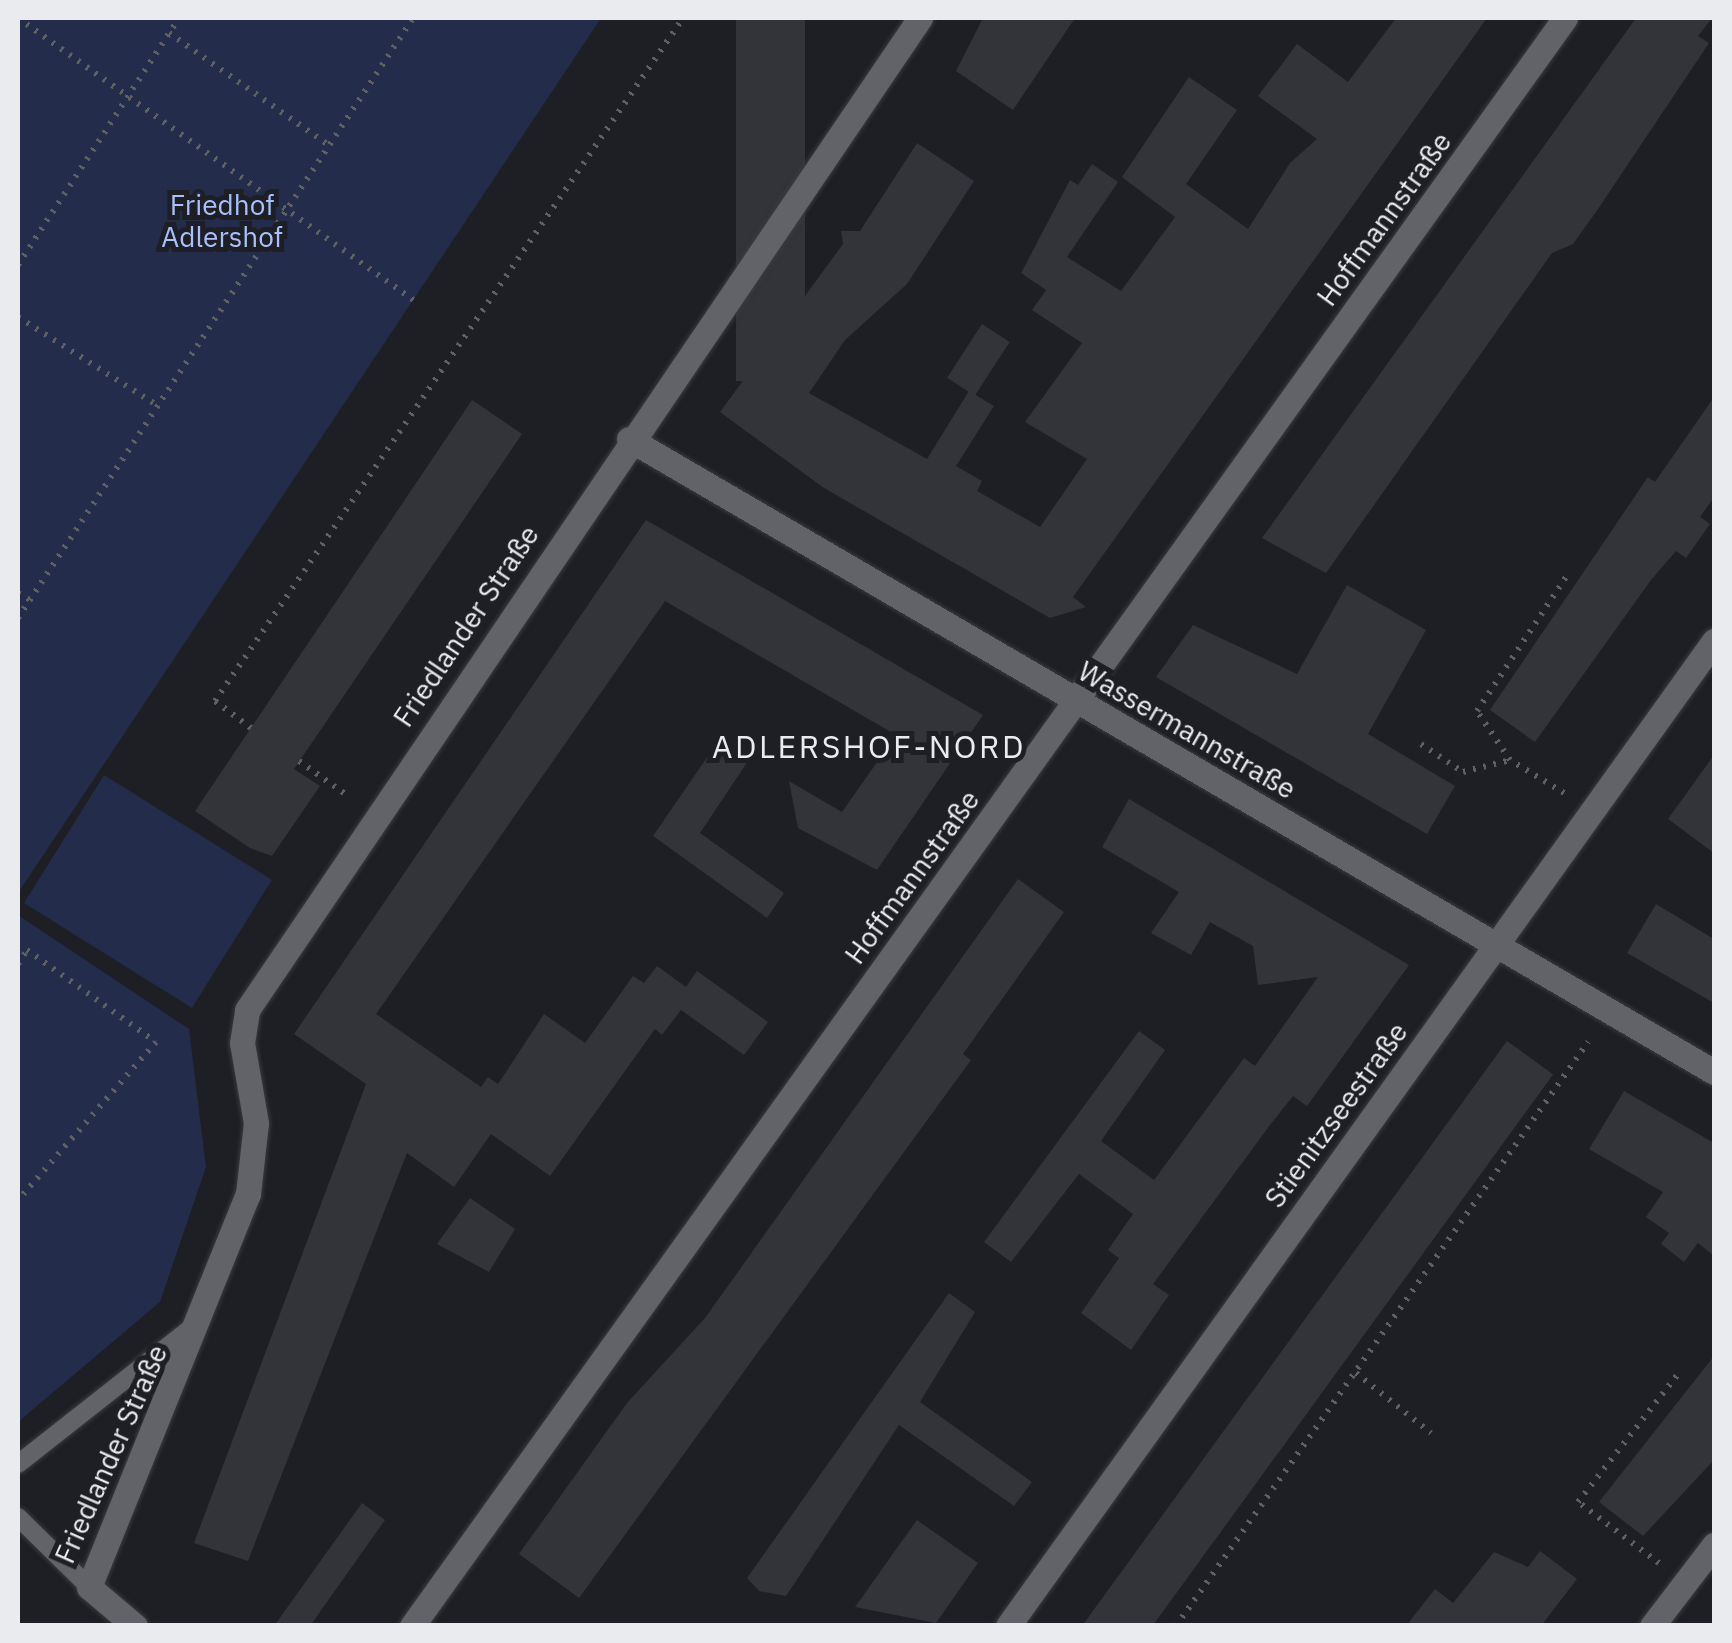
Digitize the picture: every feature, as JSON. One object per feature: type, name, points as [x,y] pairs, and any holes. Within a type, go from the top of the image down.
[{"type":"street","name":"Friedlander Straße","points":[[90,1587],[204,1318],[256,1160],[247,1010],[629,439],[920,18]]},
{"type":"street","name":"Hoffmannstraße","points":[[412,1626],[1565,18]]},
{"type":"street","name":"Wassermannstraße","points":[[629,439],[1714,1072]]},
{"type":"street","name":"Stienitzseestraße","points":[[1008,1626],[1714,641]]},
{"type":"street","points":[[1652,1626],[1714,1546]]},
{"type":"street","points":[[90,1587],[135,1626]]},
{"type":"lane","name":"Friedlander Straße","points":[[18,1464],[204,1318]]},
{"type":"lane","name":"Friedlander Straße","points":[[18,1517],[90,1587]]},
{"type":"path","points":[[18,18],[415,301]]},
{"type":"path","points":[[18,265],[179,18]]},
{"type":"path","points":[[18,618],[414,18]]},
{"type":"path","points":[[251,728],[215,701],[684,18]]},
{"type":"path","points":[[168,33],[330,146]]},
{"type":"path","points":[[18,317],[158,406]]},
{"type":"path","points":[[1564,794],[1510,760],[1477,711],[1568,574]]},
{"type":"path","points":[[18,593],[30,600]]},
{"type":"path","points":[[1420,744],[1463,772],[1510,760]]},
{"type":"path","points":[[299,761],[348,796]]},
{"type":"path","points":[[18,964],[27,950],[156,1042],[18,1199]]},
{"type":"path","points":[[1176,1626],[1588,1042]]},
{"type":"path","points":[[1356,1374],[1431,1433]]},
{"type":"path","points":[[1659,1563],[1578,1502],[1678,1374]]},
{"type":"green space","name":"Friedhof Adlershof","points":[[18,18],[601,18],[18,893]]},
{"type":"green space","points":[[104,775],[272,880],[192,1008],[24,903]]},
{"type":"green space","points":[[18,915],[189,1029],[206,1167],[160,1302],[18,1422]]},
{"type":"building","points":[[736,18],[805,18],[805,381],[736,381]]},
{"type":"building","points":[[983,18],[1075,18],[1013,110],[956,71]]},
{"type":"building","points":[[1396,18],[1487,18],[1073,597],[1086,607],[1050,618],[824,488],[720,412],[843,244],[841,231],[860,231],[917,143],[974,181],[907,284],[845,340],[809,393],[927,459],[969,391],[994,406],[956,466],[982,481],[977,491],[1040,527],[1087,459],[1025,422],[1082,343],[1032,310],[1046,290],[1021,273],[1070,180],[1078,185],[1092,164],[1118,182],[1067,257],[1121,291],[1175,217],[1122,177],[1189,77],[1237,110],[1186,184],[1248,229],[1290,163],[1317,139],[1258,96],[1297,44],[1348,82]]},
{"type":"building","points":[[1636,18],[1712,18],[1698,36],[1709,43],[1573,244],[1552,253],[1326,573],[1262,538]]},
{"type":"building","points":[[982,324],[1010,342],[975,396],[947,378]]},
{"type":"building","points":[[1714,397],[1714,497],[1700,517],[1710,524],[1686,558],[1676,551],[1651,580],[1535,742],[1490,710],[1648,477],[1655,482]]},
{"type":"building","points":[[472,400],[522,434],[294,769],[320,786],[272,856],[250,848],[195,811]]},
{"type":"building","points":[[646,520],[983,715],[877,870],[798,828],[789,781],[842,812],[896,735],[665,601],[376,1014],[481,1087],[488,1077],[498,1084],[544,1014],[585,1043],[633,976],[644,983],[657,966],[686,987],[697,971],[768,1022],[744,1055],[681,1010],[662,1035],[655,1029],[550,1176],[491,1134],[454,1187],[407,1153],[248,1561],[194,1543],[366,1084],[294,1034]]},
{"type":"building","points":[[1347,585],[1426,630],[1368,734],[1455,786],[1427,834],[1156,677],[1193,625],[1297,674]]},
{"type":"building","points":[[719,740],[750,758],[700,833],[784,893],[767,918],[653,836]]},
{"type":"building","points":[[1714,755],[1714,853],[1668,819]]},
{"type":"building","points":[[1129,799],[1409,965],[1307,1106],[1293,1096],[1153,1284],[1169,1295],[1131,1350],[1081,1313],[1119,1258],[1108,1250],[1133,1214],[1079,1174],[1011,1262],[984,1242],[1139,1031],[1165,1050],[1101,1141],[1154,1180],[1244,1058],[1255,1066],[1318,977],[1258,985],[1253,946],[1210,922],[1191,955],[1151,933],[1179,892],[1102,847]]},
{"type":"building","points":[[1018,879],[1064,912],[963,1054],[971,1060],[579,1598],[519,1554],[627,1403],[705,1318]]},
{"type":"building","points":[[1656,904],[1714,939],[1714,1003],[1627,953]]},
{"type":"building","points":[[1507,1041],[1553,1075],[1152,1626],[1084,1623]]},
{"type":"building","points":[[1624,1091],[1714,1143],[1714,1256],[1698,1243],[1684,1262],[1661,1244],[1669,1233],[1646,1217],[1663,1192],[1589,1149]]},
{"type":"building","points":[[470,1198],[515,1229],[489,1272],[437,1244]]},
{"type":"building","points":[[949,1293],[975,1312],[920,1402],[1032,1482],[1014,1506],[899,1425],[786,1596],[759,1591],[747,1578]]},
{"type":"building","points":[[1714,1356],[1714,1460],[1643,1536],[1599,1502]]},
{"type":"building","points":[[362,1503],[385,1520],[310,1626],[274,1626]]},
{"type":"building","points":[[917,1520],[978,1563],[936,1623],[855,1607]]},
{"type":"building","points":[[1540,1551],[1577,1579],[1541,1626],[1406,1626],[1435,1589],[1453,1603],[1494,1552],[1528,1567]]},
{"type":"district","name":"ADLERSHOF-NORD","points":[[869,746]]}]
